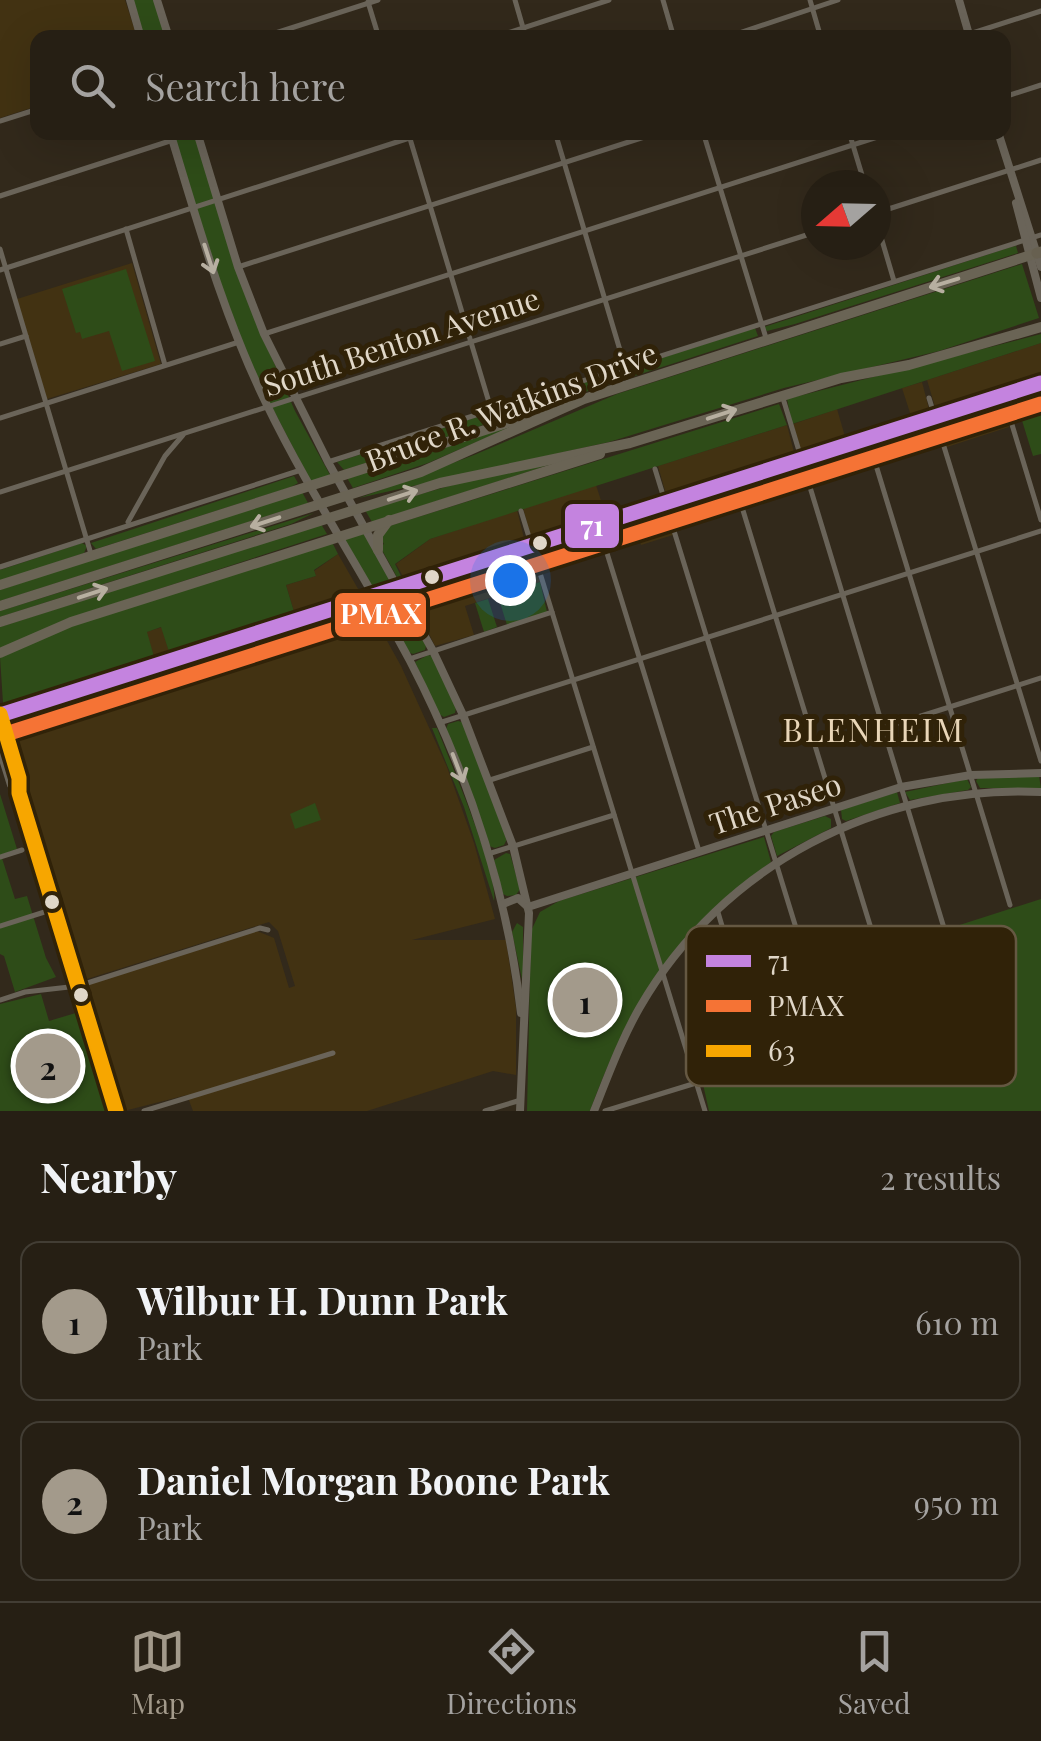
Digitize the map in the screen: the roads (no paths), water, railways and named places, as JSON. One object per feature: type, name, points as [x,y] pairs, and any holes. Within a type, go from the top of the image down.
[{"type":"highway","name":"Bruce R. Watkins Drive","points":[[0,606],[421,472],[584,399],[1035,254]]},
{"type":"highway","name":"Bruce R. Watkins Drive","points":[[0,622],[440,483],[630,443],[841,378],[909,365],[1041,327]]},
{"type":"highway","points":[[0,584],[310,485],[339,481],[584,399]]},
{"type":"highway","points":[[0,653],[71,622],[336,531],[364,528],[630,443]]},
{"type":"highway","points":[[378,550],[378,536],[389,520]]},
{"type":"main road","points":[[130,0],[139,30]]},
{"type":"main road","points":[[157,0],[166,30]]},
{"type":"main road","points":[[958,0],[967,30]]},
{"type":"main road","points":[[172,140],[211,268],[268,407],[409,659],[439,723],[503,904],[523,1028]]},
{"type":"main road","points":[[199,140],[238,267],[264,334],[328,462],[433,651],[464,715],[513,846],[528,907],[520,1111]]},
{"type":"main road","points":[[1000,140],[1032,238],[1041,298]]},
{"type":"main road","points":[[1035,254],[1041,267]]},
{"type":"main road","points":[[116,1111],[19,793],[19,778],[0,714],[1041,383]]},
{"type":"main road","points":[[0,750],[11,785],[19,793]]},
{"type":"main road","name":"The Paseo","points":[[528,907],[901,787],[970,775],[1041,773]]},
{"type":"main road","name":"The Paseo","points":[[702,926],[717,909],[776,862],[840,827],[907,804],[976,792],[1041,792]]},
{"type":"main road","points":[[503,904],[518,898],[528,907]]},
{"type":"main road","points":[[507,922],[521,919],[528,907]]},
{"type":"main road","name":"The Paseo","points":[[594,1111],[625,1033],[662,972],[686,945]]},
{"type":"street","points":[[284,30],[378,0]]},
{"type":"street","points":[[515,0],[523,28]]},
{"type":"street","points":[[517,30],[609,0]]},
{"type":"street","points":[[663,0],[672,30]]},
{"type":"street","points":[[810,0],[818,30]]},
{"type":"street","points":[[747,30],[838,0]]},
{"type":"street","points":[[368,2],[377,30]]},
{"type":"street","points":[[986,30],[1041,10]]},
{"type":"street","points":[[1011,95],[1041,85]]},
{"type":"street","points":[[0,121],[30,112]]},
{"type":"street","points":[[0,196],[160,140]]},
{"type":"street","points":[[3,269],[393,140]]},
{"type":"street","points":[[410,140],[491,409]]},
{"type":"street","points":[[556,140],[625,367]]},
{"type":"street","points":[[238,267],[636,140]]},
{"type":"street","points":[[705,140],[766,338]]},
{"type":"street","points":[[852,140],[862,170]]},
{"type":"street","points":[[264,334],[869,140]]},
{"type":"street","points":[[891,212],[1041,160]]},
{"type":"street","points":[[126,229],[165,366]]},
{"type":"street","name":"South Benton Avenue","points":[[0,492],[801,237]]},
{"type":"street","points":[[328,462],[1032,238]]},
{"type":"street","points":[[0,249],[92,554]]},
{"type":"street","points":[[888,260],[894,281]]},
{"type":"street","points":[[0,344],[26,336]]},
{"type":"street","points":[[0,418],[239,342]]},
{"type":"street","points":[[782,395],[943,926]]},
{"type":"street","points":[[1003,395],[1041,520]]},
{"type":"street","points":[[929,398],[1041,761]]},
{"type":"street","points":[[126,525],[166,456],[184,434]]},
{"type":"street","points":[[868,438],[1010,904]]},
{"type":"street","points":[[655,468],[796,926]]},
{"type":"street","points":[[0,567],[301,470]]},
{"type":"street","points":[[734,481],[870,926]]},
{"type":"street","points":[[521,511],[686,1050]]},
{"type":"street","points":[[598,524],[699,851]]},
{"type":"street","points":[[439,723],[1041,531]]},
{"type":"street","points":[[409,659],[552,612]]},
{"type":"street","points":[[883,728],[1041,678]]},
{"type":"street","points":[[490,780],[593,747]]},
{"type":"street","points":[[488,854],[614,814]]},
{"type":"street","points":[[0,857],[22,850]]},
{"type":"street","points":[[0,926],[54,909]]},
{"type":"street","points":[[717,909],[722,926]]},
{"type":"street","points":[[0,1000],[25,992],[78,986],[260,928],[268,930]]},
{"type":"street","points":[[144,1111],[333,1052]]},
{"type":"street","points":[[605,1111],[630,1107],[688,1086]]},
{"type":"street","points":[[697,1086],[704,1111]]},
{"type":"street","points":[[485,1111],[522,1100]]},
{"type":"place","name":"Wilbur H. Dunn Park","points":[[585,1000]]},
{"type":"place","name":"Daniel Morgan Boone Park","points":[[48,1066]]},
{"type":"district","name":"BLENHEIM","points":[[874,728]]}]
